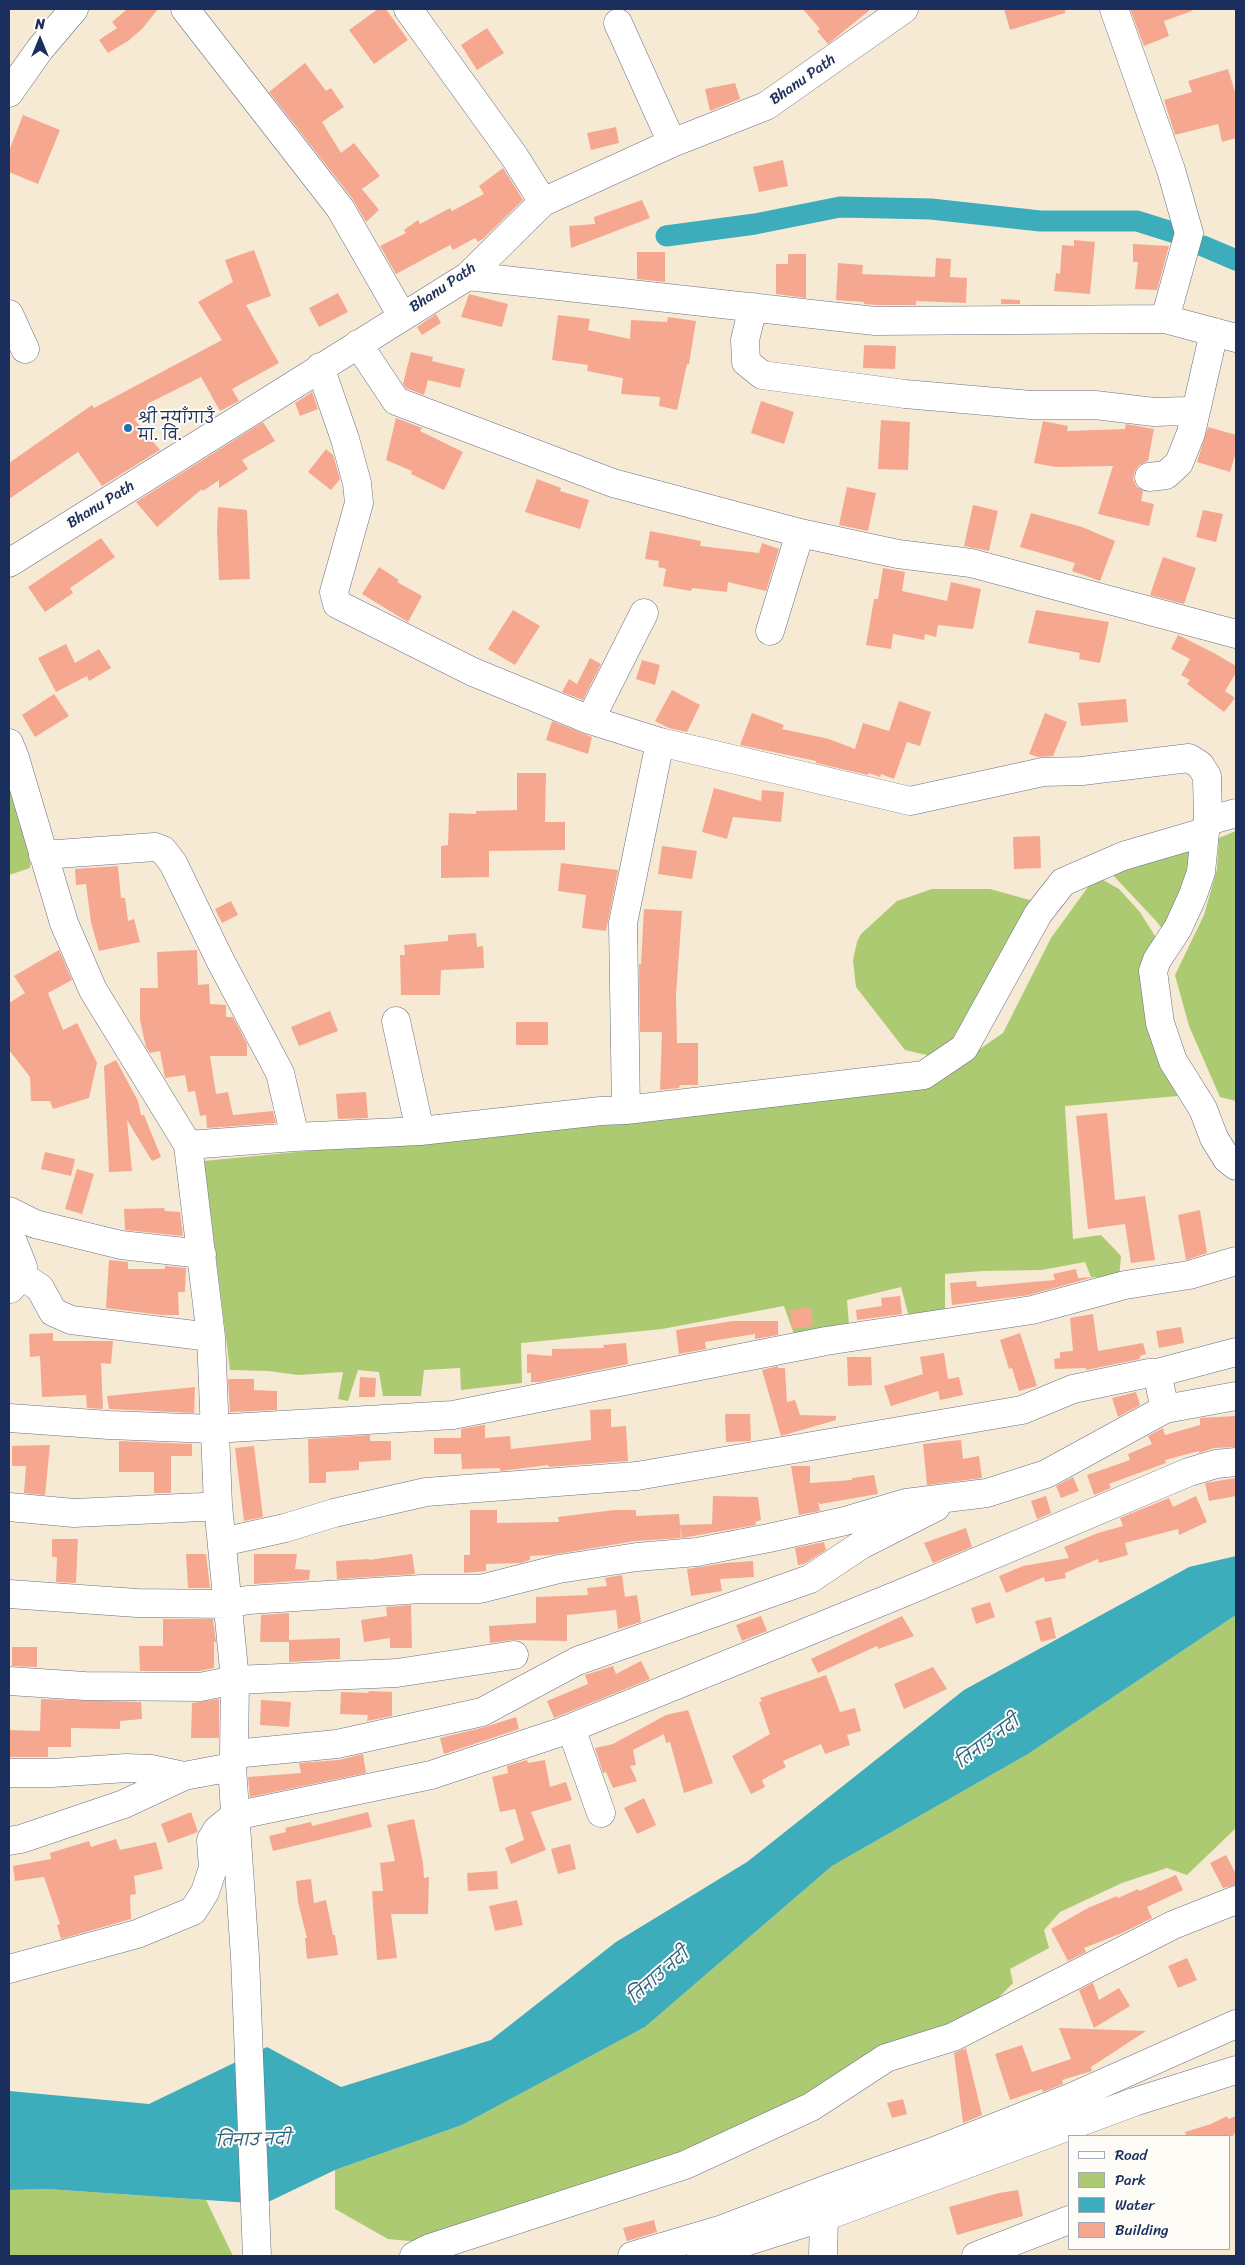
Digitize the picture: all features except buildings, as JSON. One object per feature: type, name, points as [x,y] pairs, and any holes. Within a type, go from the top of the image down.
[{"type":"street","points":[[9,93],[40,49],[74,9]]},
{"type":"street","points":[[185,9],[340,208],[402,316]]},
{"type":"street","points":[[408,9],[514,156],[543,202]]},
{"type":"street","name":"Bhanu Path","points":[[9,563],[468,276],[543,202],[672,143],[766,106],[904,9]]},
{"type":"street","points":[[1114,9],[1171,170],[1189,233],[1165,319]]},
{"type":"street","points":[[618,23],[672,143]]},
{"type":"street","points":[[468,276],[875,321],[1165,319],[1225,335],[1195,409],[1191,433],[1179,463],[1166,475],[1149,477]]},
{"type":"street","points":[[753,307],[745,340],[746,362],[762,375],[905,394],[1030,405],[1095,405],[1154,412],[1195,409]]},
{"type":"street","points":[[9,314],[24,349]]},
{"type":"street","points":[[358,344],[396,401],[613,483],[800,533],[898,554],[971,563],[1236,634]]},
{"type":"street","points":[[320,367],[345,439],[357,483],[359,503],[334,592],[337,604],[473,672],[590,720],[660,742],[910,801],[1043,772],[1082,771],[1189,758],[1200,765],[1207,776],[1206,826],[1201,872],[1178,928],[1157,960],[1153,971],[1160,1023],[1173,1061],[1203,1109],[1214,1138],[1227,1159],[1236,1166]]},
{"type":"street","points":[[770,631],[800,533]]},
{"type":"street","points":[[590,720],[644,613]]},
{"type":"street","points":[[626,1110],[622,923],[660,742]]},
{"type":"street","points":[[9,743],[64,923],[94,990],[188,1145],[211,1338],[213,1429],[218,1505],[235,1680],[234,1816],[245,1957],[257,2256]]},
{"type":"street","points":[[188,1145],[295,1137],[420,1131],[924,1076],[964,1048],[1038,914],[1063,882],[1123,856],[1236,813]]},
{"type":"street","points":[[43,855],[155,847],[163,850],[173,863],[220,960],[280,1073],[295,1137]]},
{"type":"street","points":[[396,1021],[420,1131]]},
{"type":"street","points":[[9,1212],[35,1224],[121,1245],[202,1254]]},
{"type":"street","points":[[35,1224],[9,1232],[23,1267],[15,1283],[40,1288],[53,1312],[71,1320],[211,1338]]},
{"type":"street","points":[[9,1418],[109,1425],[213,1429],[453,1415],[826,1341],[1032,1310],[1125,1285],[1189,1276],[1236,1261]]},
{"type":"street","points":[[222,1542],[285,1528],[334,1513],[426,1492],[637,1476],[1022,1410],[1073,1389],[1157,1374],[1236,1352]]},
{"type":"street","points":[[1157,1374],[1165,1409]]},
{"type":"street","points":[[9,1594],[137,1603],[228,1604],[248,1600],[413,1589],[480,1589],[559,1569],[638,1557],[697,1552],[845,1521],[906,1503],[987,1493],[1046,1474],[1165,1409],[1236,1396]]},
{"type":"street","points":[[9,1969],[137,1934],[193,1911],[205,1892],[213,1868],[210,1840],[217,1830],[234,1816],[431,1775],[571,1728],[896,1595],[1188,1472],[1216,1464],[1236,1462]]},
{"type":"street","points":[[9,1841],[21,1839],[124,1804],[184,1776],[233,1761],[337,1744],[482,1712],[577,1660],[810,1579],[861,1545],[957,1496]]},
{"type":"street","points":[[9,1507],[74,1513],[218,1505]]},
{"type":"street","points":[[9,1681],[85,1686],[200,1687],[235,1680],[397,1672],[514,1655]]},
{"type":"street","points":[[571,1728],[602,1813]]},
{"type":"street","points":[[9,1773],[52,1773],[126,1768],[184,1776]]},
{"type":"street","points":[[414,2256],[430,2248],[685,2165],[811,2107],[886,2058],[953,2037],[1173,1925],[1236,1900]]},
{"type":"street","points":[[632,2256],[720,2230],[827,2189],[932,2152],[1072,2097],[1236,2024]]},
{"type":"street","points":[[702,2256],[824,2217],[1134,2102],[1236,2070]]},
{"type":"street","points":[[823,2256],[824,2217]]},
{"type":"street","points":[[976,2256],[1068,2220]]},
{"type":"green space","points":[[9,767],[33,835],[30,868],[9,875]]},
{"type":"green space","points":[[1236,831],[1236,1101],[1220,1097],[1189,1026],[1175,975],[1204,915],[1217,869],[1219,838]]},
{"type":"green space","points":[[1210,839],[1174,945],[1157,922],[1111,873]]},
{"type":"green space","points":[[1096,876],[1119,889],[1140,912],[1163,949],[1166,1011],[1200,1094],[1065,1106],[1073,1239],[1101,1235],[1121,1256],[1119,1279],[1091,1277],[1085,1262],[1042,1270],[945,1274],[945,1310],[909,1317],[901,1287],[847,1300],[849,1325],[796,1340],[784,1306],[662,1329],[521,1343],[522,1383],[461,1390],[460,1368],[424,1370],[421,1396],[383,1396],[379,1372],[358,1370],[348,1401],[338,1399],[343,1372],[298,1375],[268,1371],[230,1370],[204,1161],[492,1133],[926,1086],[1003,1033],[1051,938]]},
{"type":"green space","points":[[932,889],[990,889],[1037,902],[994,1012],[931,1056],[905,1050],[856,987],[853,960],[861,934],[897,901]]},
{"type":"green space","points":[[1236,1615],[1236,1828],[1187,1875],[1167,1868],[1122,1883],[1060,1912],[1044,1930],[1049,1948],[1010,1969],[1013,1983],[974,2023],[686,2160],[614,2176],[512,2207],[420,2242],[388,2239],[335,2209],[335,2170],[462,2125],[645,2027],[832,1866],[1028,1754]]},
{"type":"green space","points":[[47,2189],[206,2200],[233,2256],[9,2256],[9,2190]]},
{"type":"water","name":"तिनाउ नदी","points":[[1236,1556],[1236,1615],[1028,1754],[832,1866],[645,2027],[462,2125],[335,2170],[264,2204],[47,2189],[9,2190],[9,2091],[149,2104],[267,2047],[341,2087],[491,2040],[616,1942],[747,1862],[964,1690],[1189,1567]]},
{"type":"waterway","points":[[666,236],[755,224],[840,207],[931,209],[1040,221],[1137,221],[1172,232]]},
{"type":"waterway","points":[[1203,246],[1236,260]]},
{"type":"place","name":"श्री नयाँगाउँ मा. वि.","points":[[128,428]]}]
